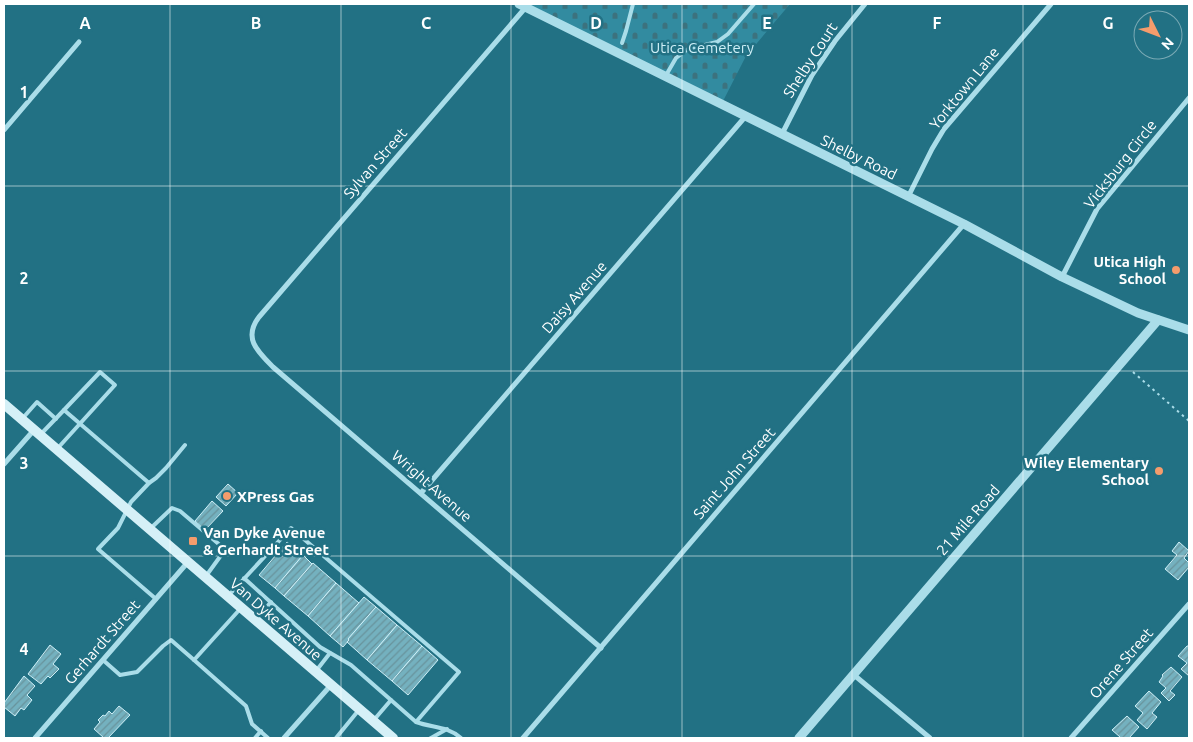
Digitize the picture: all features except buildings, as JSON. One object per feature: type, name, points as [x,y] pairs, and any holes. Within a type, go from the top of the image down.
[{"type":"main road","name":"Van Dyke Avenue","points":[[4,404],[393,738]]},
{"type":"street","name":"Shelby Court","points":[[782,134],[821,61],[865,4]]},
{"type":"street","name":"Yorktown Lane","points":[[908,197],[944,129],[1051,4]]},
{"type":"street","name":"Shelby Road","points":[[523,6],[964,224],[1062,277],[1125,307],[1189,330]]},
{"type":"street","name":"Sylvan Street","points":[[252,339],[253,326],[259,317],[523,6]]},
{"type":"street","points":[[4,130],[79,42]]},
{"type":"street","name":"Vicksburg Circle","points":[[1062,277],[1097,209],[1189,98]]},
{"type":"street","name":"Daisy Avenue","points":[[421,493],[745,117]]},
{"type":"street","name":"Saint John Street","points":[[523,738],[964,224]]},
{"type":"street","name":"21 Mile Road","points":[[799,738],[1158,320]]},
{"type":"street","name":"Wright Avenue","points":[[252,339],[263,357],[273,367],[601,648]]},
{"type":"street","points":[[4,464],[37,432]]},
{"type":"street","name":"Gerhardt Street","points":[[35,738],[188,562]]},
{"type":"street","name":"Orene Street","points":[[1071,738],[1189,604]]},
{"type":"street","points":[[854,675],[930,738]]},
{"type":"street","points":[[284,738],[331,685]]},
{"type":"lane","points":[[622,43],[632,4]]},
{"type":"lane","points":[[665,77],[676,58],[688,49],[717,42],[728,34],[754,4]]},
{"type":"lane","points":[[37,432],[56,419],[100,372],[115,385],[57,449]]},
{"type":"lane","points":[[22,419],[37,402],[56,419]]},
{"type":"lane","points":[[64,410],[149,483]]},
{"type":"lane","points":[[156,599],[98,549],[118,528],[131,502],[161,473],[185,445]]},
{"type":"lane","points":[[149,529],[172,508],[175,508],[221,546],[222,554],[206,578]]},
{"type":"lane","points":[[228,596],[291,528],[459,672],[416,722]]},
{"type":"lane","points":[[244,578],[304,633],[330,653],[351,665],[416,722],[447,729],[461,738]]},
{"type":"lane","points":[[255,620],[271,602]]},
{"type":"lane","points":[[194,660],[241,608]]},
{"type":"lane","points":[[103,660],[120,675],[136,672],[171,640],[246,706],[252,724],[268,738]]},
{"type":"lane","points":[[316,672],[330,653]]},
{"type":"lane","points":[[373,721],[391,700]]},
{"type":"lane","points":[[336,738],[359,709]]},
{"type":"lane","points":[[431,738],[447,729]]},
{"type":"lane","points":[[255,738],[261,732]]},
{"type":"path","points":[[1133,372],[1189,421]]},
{"type":"green space","name":"Utica Cemetery","points":[[519,4],[790,4],[746,56],[721,105]]},
{"type":"place","name":"Utica High School","points":[[1176,270]]},
{"type":"place","name":"Wiley Elementary School","points":[[1159,471]]},
{"type":"place","name":"XPress Gas","points":[[227,496]]},
{"type":"place","name":"Van Dyke Avenue & Gerhardt Street","points":[[193,541]]}]
